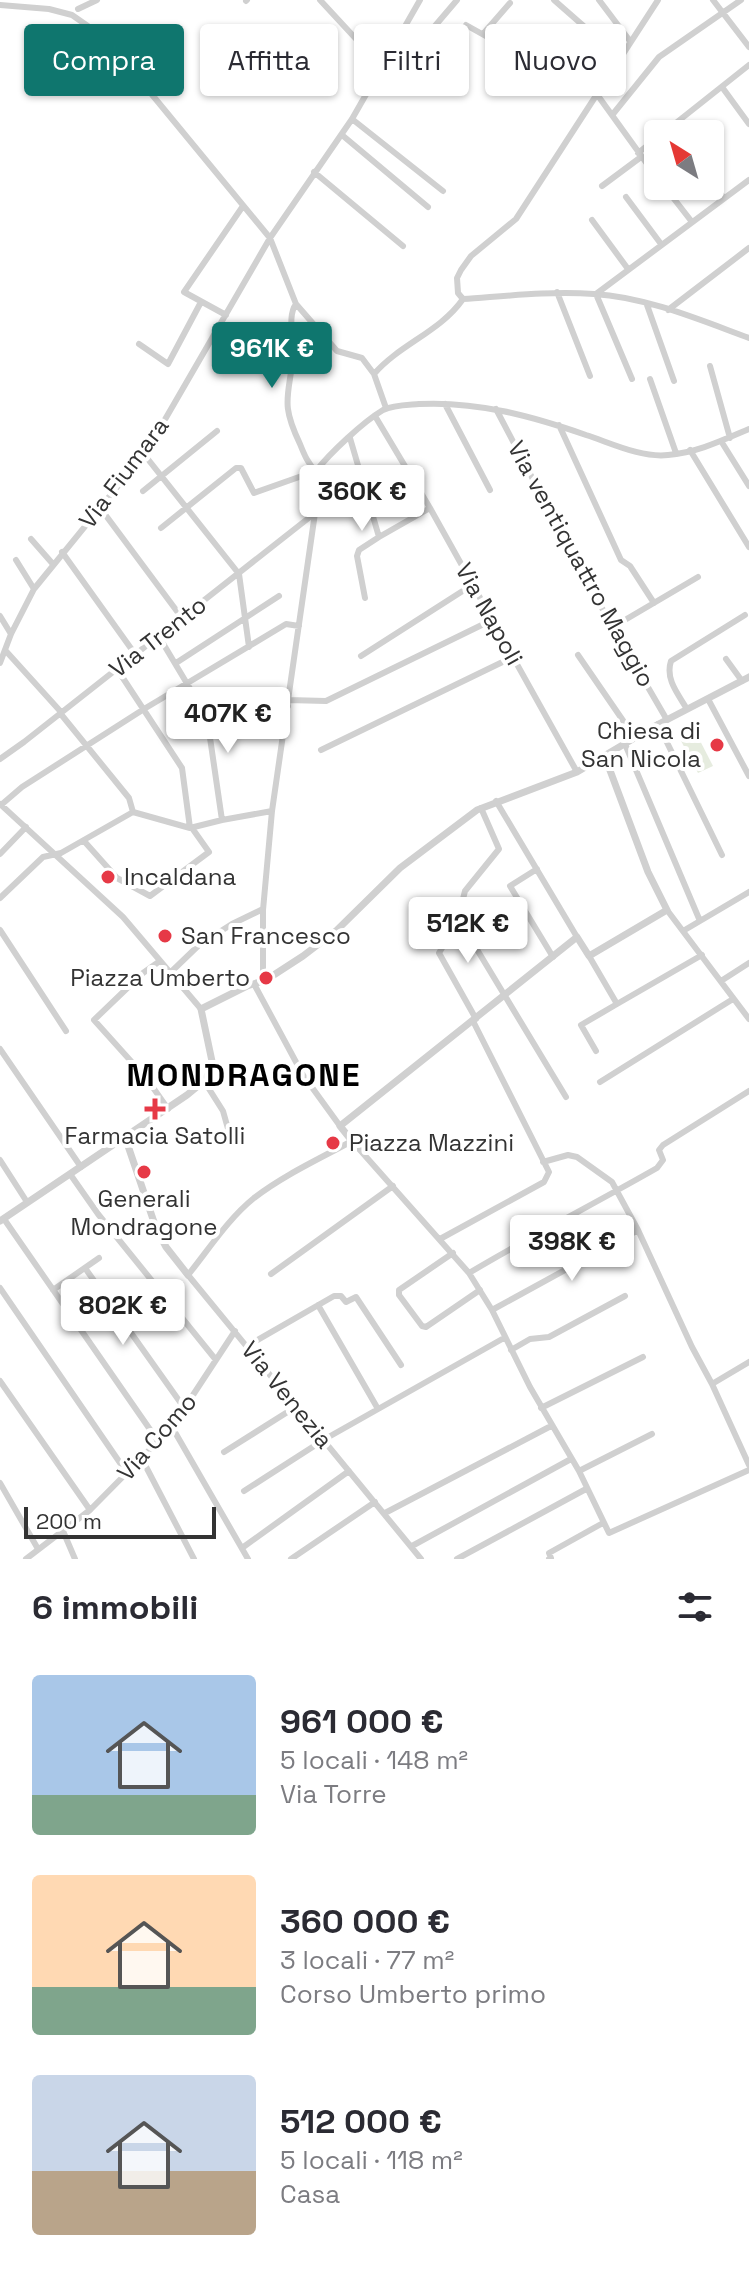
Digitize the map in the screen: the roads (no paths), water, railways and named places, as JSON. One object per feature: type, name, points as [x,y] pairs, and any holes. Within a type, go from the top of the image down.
[{"type":"street","points":[[72,0],[75,12],[135,74],[270,238],[296,304],[337,351],[344,355],[360,355],[374,374],[386,408]]},
{"type":"street","points":[[0,5],[75,12],[97,0]]},
{"type":"street","points":[[320,0],[354,37]]},
{"type":"street","name":"Via Fiumara","points":[[407,24],[420,0]]},
{"type":"street","points":[[437,24],[457,0]]},
{"type":"street","points":[[554,0],[581,24]]},
{"type":"street","points":[[599,0],[630,41]]},
{"type":"street","points":[[626,47],[658,0]]},
{"type":"street","points":[[713,0],[749,47]]},
{"type":"street","points":[[613,114],[659,57],[741,0]]},
{"type":"street","points":[[469,27],[483,34],[510,3]]},
{"type":"street","points":[[680,120],[749,65]]},
{"type":"street","points":[[722,87],[749,124]]},
{"type":"street","name":"Via Fiumara","points":[[0,663],[34,589],[143,453],[177,402],[270,238],[342,135],[365,96]]},
{"type":"street","points":[[463,299],[458,293],[457,278],[461,270],[471,256],[516,219],[594,96]]},
{"type":"street","points":[[598,96],[644,161]]},
{"type":"street","points":[[352,119],[443,191]]},
{"type":"street","points":[[342,135],[428,207]]},
{"type":"street","points":[[602,186],[644,150]]},
{"type":"street","points":[[314,172],[403,246]]},
{"type":"street","points":[[724,198],[749,180]]},
{"type":"street","points":[[626,197],[661,244]]},
{"type":"street","points":[[675,200],[692,222]]},
{"type":"street","points":[[596,294],[721,200]]},
{"type":"street","points":[[226,315],[184,292],[243,206]]},
{"type":"street","points":[[592,220],[628,269]]},
{"type":"street","points":[[668,310],[749,248]]},
{"type":"street","points":[[557,292],[590,376]]},
{"type":"street","points":[[374,374],[408,345],[447,320],[463,299],[557,292],[596,294],[668,310],[749,338]]},
{"type":"street","points":[[596,294],[632,379]]},
{"type":"street","points":[[139,344],[168,364],[201,302]]},
{"type":"street","points":[[296,304],[292,313],[293,352],[286,407],[309,465],[316,471]]},
{"type":"street","points":[[647,305],[674,381]]},
{"type":"street","points":[[710,366],[730,438]]},
{"type":"street","points":[[650,379],[676,453]]},
{"type":"street","points":[[161,528],[239,467],[254,493],[316,471],[330,454],[386,408],[445,404],[496,409],[657,455],[690,450],[749,429]]},
{"type":"street","points":[[445,404],[490,490]]},
{"type":"street","name":"Via ventiquattro Maggio","points":[[496,409],[562,536],[667,720]]},
{"type":"street","name":"Via Napoli","points":[[375,416],[430,508],[577,772]]},
{"type":"street","points":[[559,425],[618,555],[630,566],[654,603]]},
{"type":"street","points":[[143,491],[217,431]]},
{"type":"street","points":[[350,438],[379,537]]},
{"type":"street","points":[[721,441],[749,486]]},
{"type":"street","points":[[690,450],[749,547]]},
{"type":"street","points":[[143,453],[239,574],[249,647]]},
{"type":"street","points":[[258,982],[263,972],[263,909],[272,811],[315,513],[316,471]]},
{"type":"street","points":[[365,598],[357,556],[359,550],[430,508]]},
{"type":"street","points":[[98,511],[104,513],[182,618]]},
{"type":"street","name":"Via Trento","points":[[0,759],[315,513]]},
{"type":"street","points":[[31,539],[52,563]]},
{"type":"street","points":[[62,552],[135,654]]},
{"type":"street","points":[[16,560],[34,589]]},
{"type":"street","points":[[613,627],[698,577]]},
{"type":"street","points":[[361,656],[472,585]]},
{"type":"street","points":[[176,663],[279,596]]},
{"type":"street","points":[[687,709],[670,680],[671,661],[745,615]]},
{"type":"street","points":[[0,616],[11,634]]},
{"type":"street","points":[[204,712],[326,701],[492,620]]},
{"type":"street","points":[[158,1441],[2,1220],[168,1109],[204,1081],[213,1066],[201,1009],[123,917],[1,804],[22,787],[144,709],[286,624],[299,626]]},
{"type":"street","points":[[158,635],[204,712],[222,820]]},
{"type":"street","points":[[5,650],[61,713],[129,798],[133,812]]},
{"type":"street","points":[[578,655],[635,738]]},
{"type":"street","points":[[321,750],[513,657]]},
{"type":"street","points":[[201,1009],[279,973],[323,941],[400,868],[481,808],[577,772],[658,724],[746,679],[726,659]]},
{"type":"street","points":[[84,841],[117,878],[150,896],[209,852],[191,828],[182,768],[117,669]]},
{"type":"street","points":[[708,699],[749,776]]},
{"type":"street","points":[[658,724],[722,855]]},
{"type":"street","points":[[625,744],[700,921]]},
{"type":"street","points":[[605,757],[640,852],[667,910],[749,1018]]},
{"type":"street","points":[[496,801],[617,1004]]},
{"type":"street","points":[[440,1239],[544,1182],[549,1172],[439,953],[458,918],[465,891],[499,849],[481,808]]},
{"type":"street","points":[[0,898],[43,857],[61,853],[133,812],[191,828],[272,811]]},
{"type":"street","points":[[0,854],[26,827]]},
{"type":"street","points":[[537,869],[510,886],[553,957]]},
{"type":"street","points":[[683,931],[749,892]]},
{"type":"street","points":[[171,972],[199,945],[263,909]]},
{"type":"street","points":[[589,956],[667,910]]},
{"type":"street","points":[[458,918],[566,1097]]},
{"type":"street","points":[[0,930],[66,1031]]},
{"type":"street","points":[[340,1126],[577,937]]},
{"type":"street","points":[[596,1051],[581,1025],[702,955]]},
{"type":"street","points":[[160,961],[94,1020],[147,1079],[168,1109]]},
{"type":"street","points":[[721,981],[749,963]]},
{"type":"street","points":[[258,982],[303,1075],[352,1141],[453,1253],[480,1290],[541,1408],[579,1471],[609,1533],[749,1468],[712,1384],[612,1182],[577,1157],[568,1155],[543,1162]]},
{"type":"street","points":[[600,1082],[733,999]]},
{"type":"street","points":[[0,1049],[81,1167]]},
{"type":"street","points":[[204,1081],[223,1111],[232,1143]]},
{"type":"street","points":[[469,1273],[661,1164],[663,1160],[659,1150],[663,1145],[749,1091]]},
{"type":"street","name":"Via Venezia","points":[[125,1137],[156,1228],[166,1247],[421,1559]]},
{"type":"street","points":[[188,1275],[251,1200],[278,1181],[352,1141]]},
{"type":"street","points":[[0,1160],[27,1202]]},
{"type":"street","points":[[70,1174],[98,1214],[216,1360]]},
{"type":"street","points":[[271,1274],[393,1186]]},
{"type":"street","points":[[492,1310],[638,1230]]},
{"type":"street","points":[[453,1253],[399,1290],[399,1295],[422,1326],[426,1327],[480,1290]]},
{"type":"street","points":[[53,1290],[99,1258]]},
{"type":"street","points":[[85,1268],[185,1409]]},
{"type":"street","points":[[0,1288],[127,1473]]},
{"type":"street","points":[[247,1346],[334,1296],[341,1296],[346,1302],[356,1297],[401,1365]]},
{"type":"street","points":[[511,1350],[530,1339],[557,1333],[625,1296]]},
{"type":"street","points":[[318,1305],[378,1409]]},
{"type":"street","name":"Via Como","points":[[26,1559],[90,1510],[172,1427],[235,1331]]},
{"type":"street","points":[[244,1491],[325,1439],[504,1338]]},
{"type":"street","points":[[541,1408],[643,1357]]},
{"type":"street","points":[[712,1384],[749,1362]]},
{"type":"street","points":[[0,1381],[90,1510]]},
{"type":"street","points":[[224,1452],[297,1406]]},
{"type":"street","points":[[385,1513],[551,1426]]},
{"type":"street","points":[[172,1427],[248,1559]]},
{"type":"street","points":[[579,1471],[652,1434]]},
{"type":"street","points":[[142,1459],[194,1559]]},
{"type":"street","points":[[412,1546],[571,1459]]},
{"type":"street","points":[[242,1548],[349,1471]]},
{"type":"street","points":[[0,1483],[38,1549]]},
{"type":"street","points":[[457,1559],[586,1489]]},
{"type":"street","points":[[291,1559],[375,1502]]},
{"type":"street","points":[[549,1559],[549,1553],[603,1523]]},
{"type":"street","points":[[63,1531],[75,1559]]},
{"type":"place","name":"Chiesa di San Nicola","points":[[717,745]]},
{"type":"place","name":"Incaldana","points":[[108,877]]},
{"type":"place","name":"San Francesco","points":[[165,936]]},
{"type":"place","name":"Piazza Umberto","points":[[266,978]]},
{"type":"place","name":"Farmacia Satolli","points":[[155,1109]]},
{"type":"place","name":"Piazza Mazzini","points":[[333,1143]]},
{"type":"place","name":"Generali Mondragone","points":[[144,1172]]},
{"type":"district","name":"MONDRAGONE","points":[[244,1075]]}]
